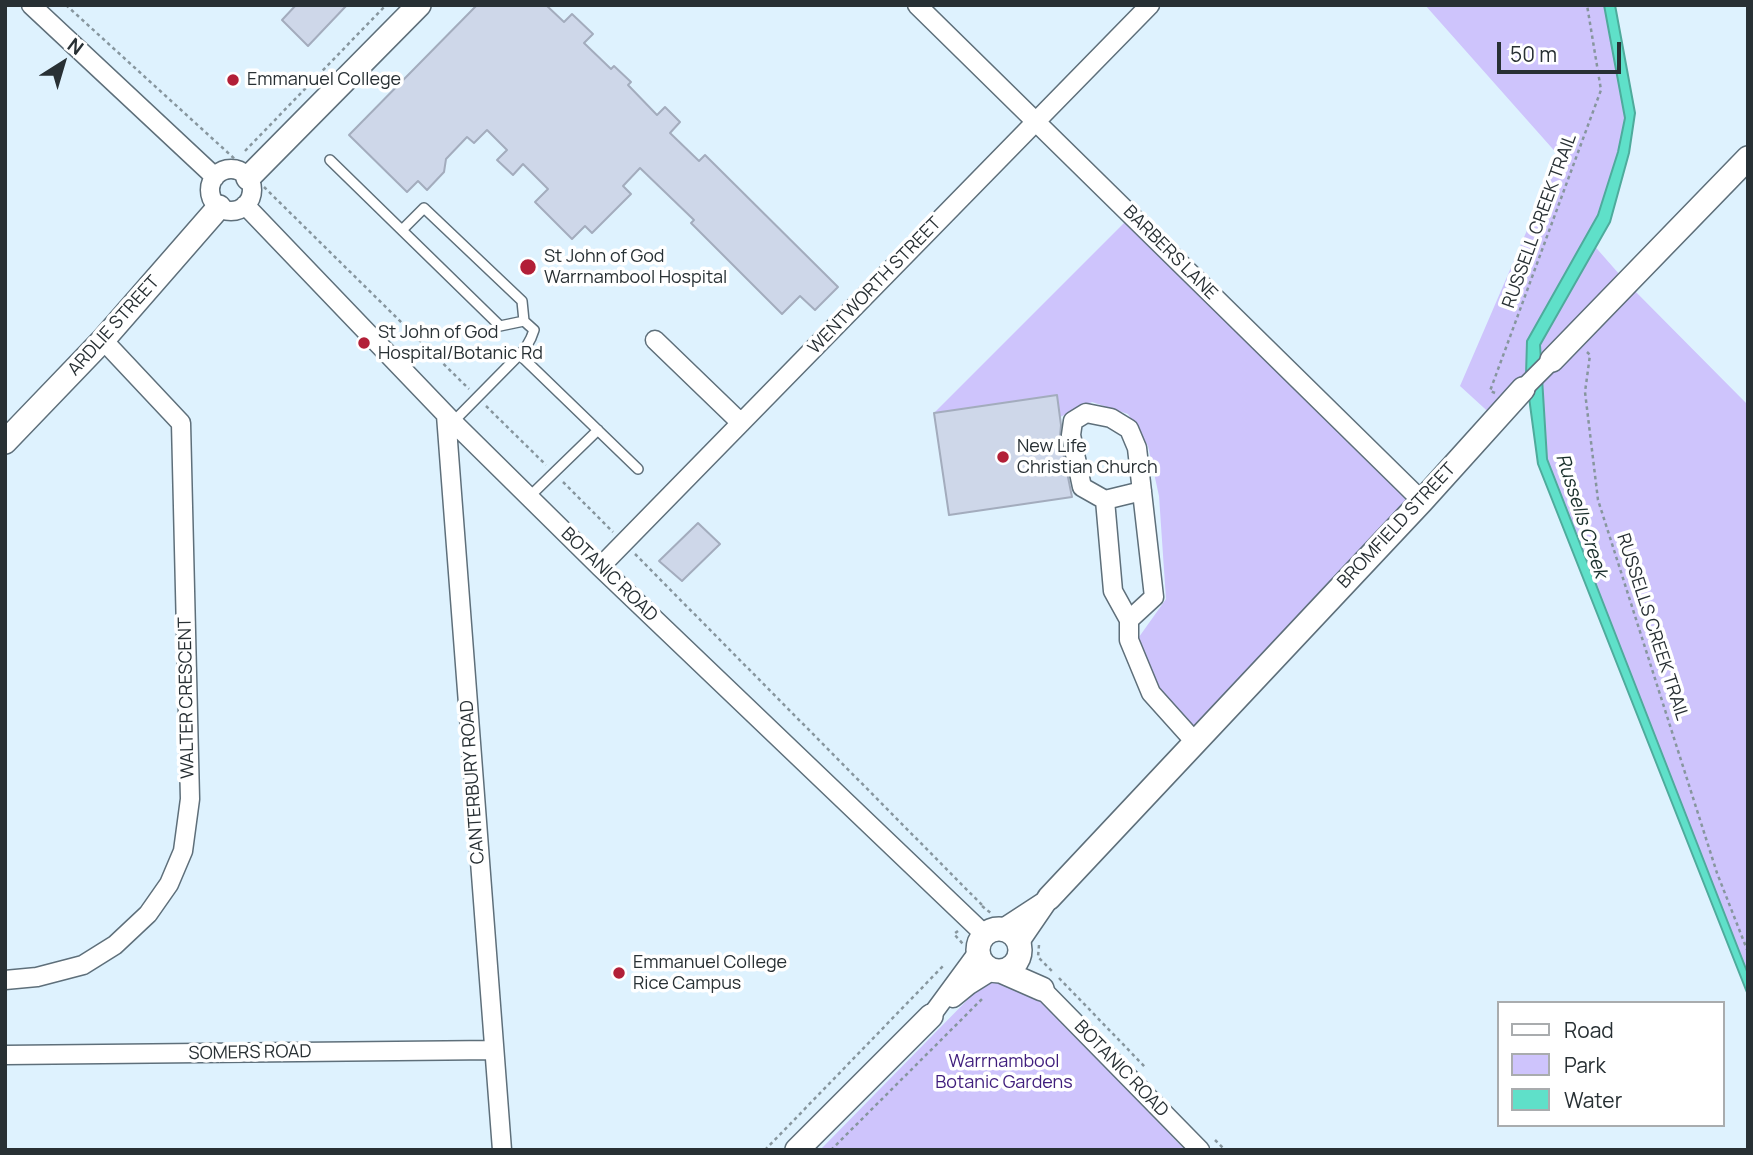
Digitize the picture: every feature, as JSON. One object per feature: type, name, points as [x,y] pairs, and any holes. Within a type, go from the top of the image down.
[{"type":"street","points":[[31,5],[215,177]]},
{"type":"street","points":[[253,172],[251,195],[245,205],[232,211],[219,207],[211,196],[211,183],[215,177],[232,169],[243,173],[253,172],[419,5]]},
{"type":"street","name":"BARBERS LANE","points":[[918,5],[1422,501]]},
{"type":"street","name":"WENTWORTH STREET","points":[[600,567],[1150,5]]},
{"type":"street","name":"BROMFIELD STREET","points":[[797,1150],[1001,942],[1049,898],[1422,501],[1523,389],[1748,158]]},
{"type":"street","name":"BOTANIC ROAD","points":[[245,205],[449,418],[600,567],[1001,942],[1042,989],[1208,1145]]},
{"type":"street","name":"ARDLIE STREET","points":[[5,442],[103,340],[219,207]]},
{"type":"street","name":"WALTER CRESCENT","points":[[5,980],[37,977],[83,965],[115,945],[148,914],[169,884],[183,851],[190,799],[181,423],[103,340]]},
{"type":"street","points":[[655,340],[741,423]]},
{"type":"street","points":[[1129,620],[1154,597],[1142,491],[1137,448],[1129,429],[1111,418],[1086,413],[1073,421],[1071,435],[1082,487],[1105,500],[1142,491]]},
{"type":"street","name":"CANTERBURY ROAD","points":[[449,418],[502,1150]]},
{"type":"street","points":[[1105,500],[1113,591],[1129,620],[1129,640],[1151,693],[1195,743]]},
{"type":"street","points":[[997,970],[983,963],[1001,942]]},
{"type":"street","name":"BROMFIELD STREET","points":[[931,1016],[969,985],[997,970]]},
{"type":"street","name":"BOTANIC ROAD","points":[[997,970],[1042,989]]},
{"type":"street","name":"SOMERS ROAD","points":[[5,1055],[494,1050]]},
{"type":"lane","points":[[330,160],[500,326],[524,321]]},
{"type":"lane","points":[[402,230],[424,208],[523,301],[524,321],[534,330],[525,349],[478,397],[449,418]]},
{"type":"lane","points":[[519,354],[638,469]]},
{"type":"lane","points":[[529,497],[598,430]]},
{"type":"path","points":[[66,5],[253,172],[982,905]]},
{"type":"path","points":[[253,172],[244,150],[386,5]]},
{"type":"path","name":"RUSSELL CREEK TRAIL","points":[[1497,394],[1490,391],[1601,90],[1587,5]]},
{"type":"path","name":"RUSSELLS CREEK TRAIL","points":[[1572,340],[1590,355],[1585,392],[1598,500],[1717,873],[1748,952]]},
{"type":"path","points":[[765,1150],[945,964]]},
{"type":"path","points":[[1047,966],[1150,1072]]},
{"type":"path","points":[[831,1150],[982,999]]},
{"type":"path","points":[[1208,1145],[1225,1150]]},
{"type":"green space","points":[[1425,5],[1610,5],[1630,113],[1591,242],[1627,283],[1748,405],[1748,974],[1543,459],[1542,371],[1495,418],[1460,386],[1559,156]]},
{"type":"green space","points":[[1132,215],[1422,501],[1203,733],[1178,713],[1149,679],[1139,637],[1166,599],[1159,496],[1148,446],[1128,414],[1092,402],[1060,417],[1056,396],[934,413]]},
{"type":"green space","name":"Warrnambool Botanic Gardens","points":[[994,982],[1005,983],[1038,997],[1185,1150],[820,1150],[981,986]]},
{"type":"water","points":[[1604,5],[1615,5],[1635,113],[1629,153],[1610,222],[1540,345],[1547,459],[1748,974],[1748,995],[1538,464],[1526,375],[1527,341],[1598,215],[1618,152],[1625,118]]},
{"type":"building","points":[[296,5],[347,5],[308,46],[282,20]]},
{"type":"building","points":[[477,5],[546,5],[564,22],[572,14],[593,34],[584,43],[611,69],[614,66],[631,82],[628,85],[657,115],[665,107],[680,122],[670,133],[699,161],[705,155],[838,287],[815,310],[800,296],[782,314],[691,223],[694,220],[640,168],[623,186],[631,194],[592,233],[585,226],[572,239],[535,202],[548,189],[523,164],[513,175],[497,160],[507,150],[487,130],[474,143],[467,137],[446,159],[444,172],[427,190],[418,181],[407,192],[349,135]]},
{"type":"building","name":"New Life Christian Church","points":[[1057,395],[1060,437],[1072,497],[949,515],[934,413]]},
{"type":"building","points":[[698,523],[720,544],[682,581],[659,561]]},
{"type":"place","name":"Emmanuel College","points":[[233,80]]},
{"type":"place","name":"St John of God Warrnambool Hospital","points":[[528,267]]},
{"type":"place","name":"St John of God Hospital/Botanic Rd","points":[[364,343]]},
{"type":"place","name":"New Life Christian Church","points":[[1003,457]]},
{"type":"place","name":"Emmanuel College Rice Campus","points":[[619,973]]},
{"type":"water label","name":"Russells Creek","points":[[1581,516]]}]
